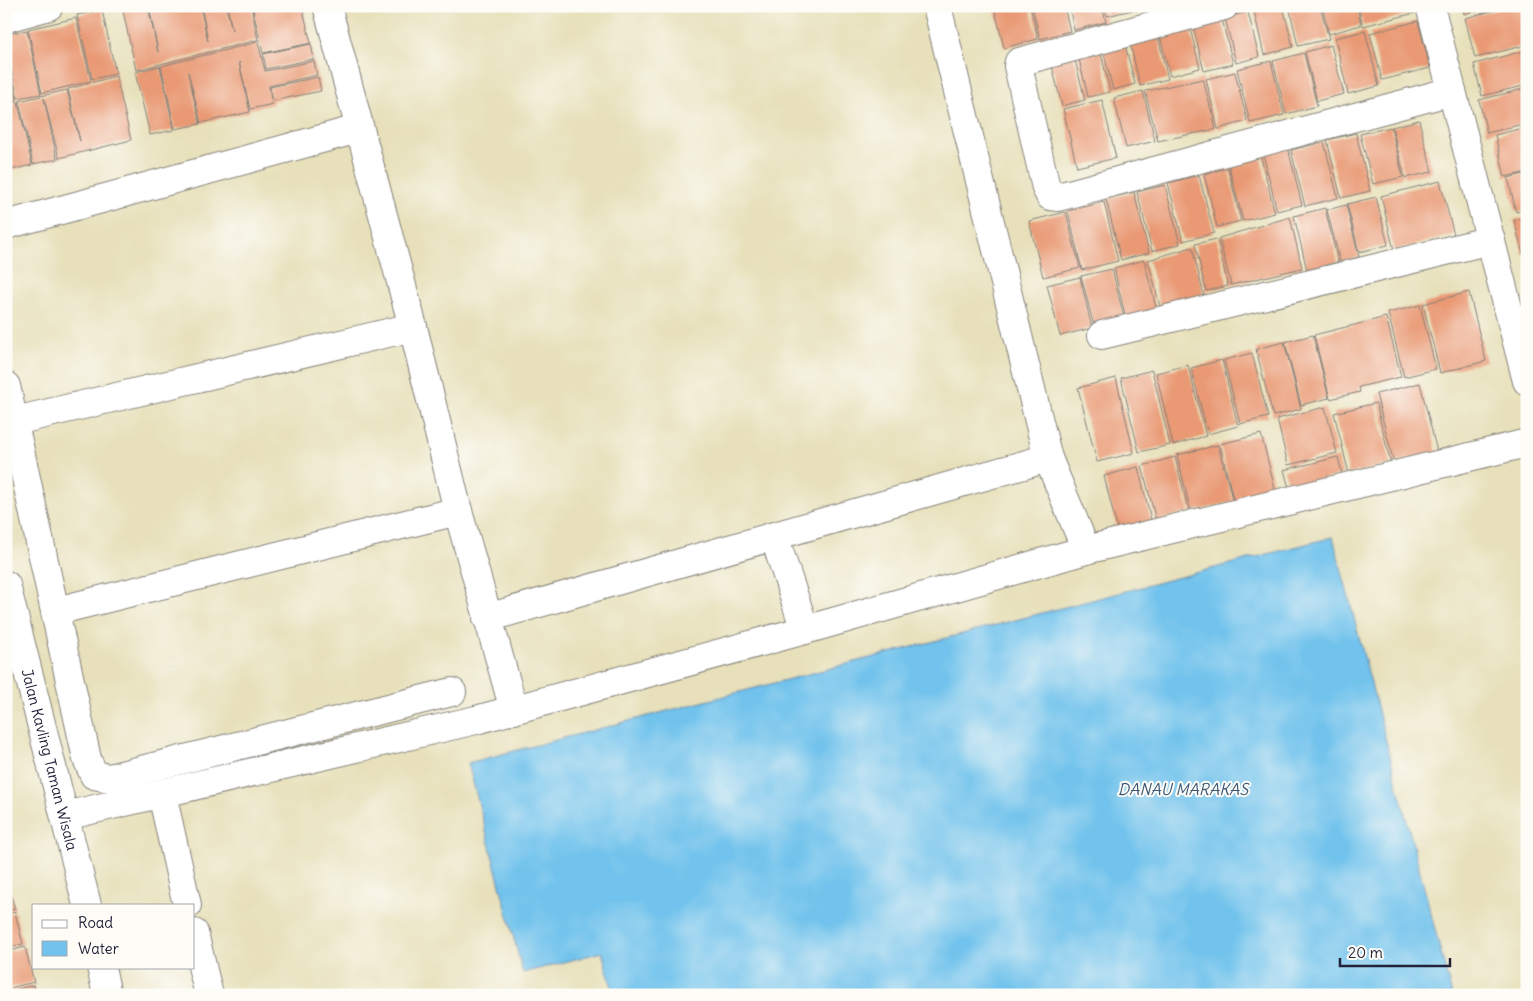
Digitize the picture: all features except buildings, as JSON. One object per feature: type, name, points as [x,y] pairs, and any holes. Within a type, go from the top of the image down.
[{"type":"street","points":[[6,18],[49,6]]},
{"type":"street","points":[[327,6],[358,129],[413,327],[458,511],[514,710]]},
{"type":"street","points":[[937,6],[1048,458],[1086,550]]},
{"type":"street","points":[[1224,6],[1019,62],[1018,66],[1046,188],[1050,196],[1058,196],[1452,91]]},
{"type":"street","points":[[1430,6],[1527,381]]},
{"type":"street","points":[[6,224],[358,129]]},
{"type":"street","points":[[1102,336],[1491,240]]},
{"type":"street","points":[[15,421],[413,327]]},
{"type":"street","points":[[6,386],[87,758],[94,775],[110,778],[452,692]]},
{"type":"street","points":[[65,816],[514,710],[1086,550],[1527,443]]},
{"type":"street","points":[[487,618],[1048,458]]},
{"type":"street","points":[[56,611],[458,511]]},
{"type":"street","points":[[774,536],[805,630]]},
{"type":"street","name":"Jalan Kavling Taman Wisala","points":[[6,586],[87,904]]},
{"type":"street","points":[[162,794],[187,904]]},
{"type":"street","points":[[195,937],[209,995]]},
{"type":"street","points":[[101,968],[107,995]]},
{"type":"water","name":"DANAU MARAKAS","points":[[1333,537],[1452,995],[614,995],[602,952],[523,973],[468,763]]}]
